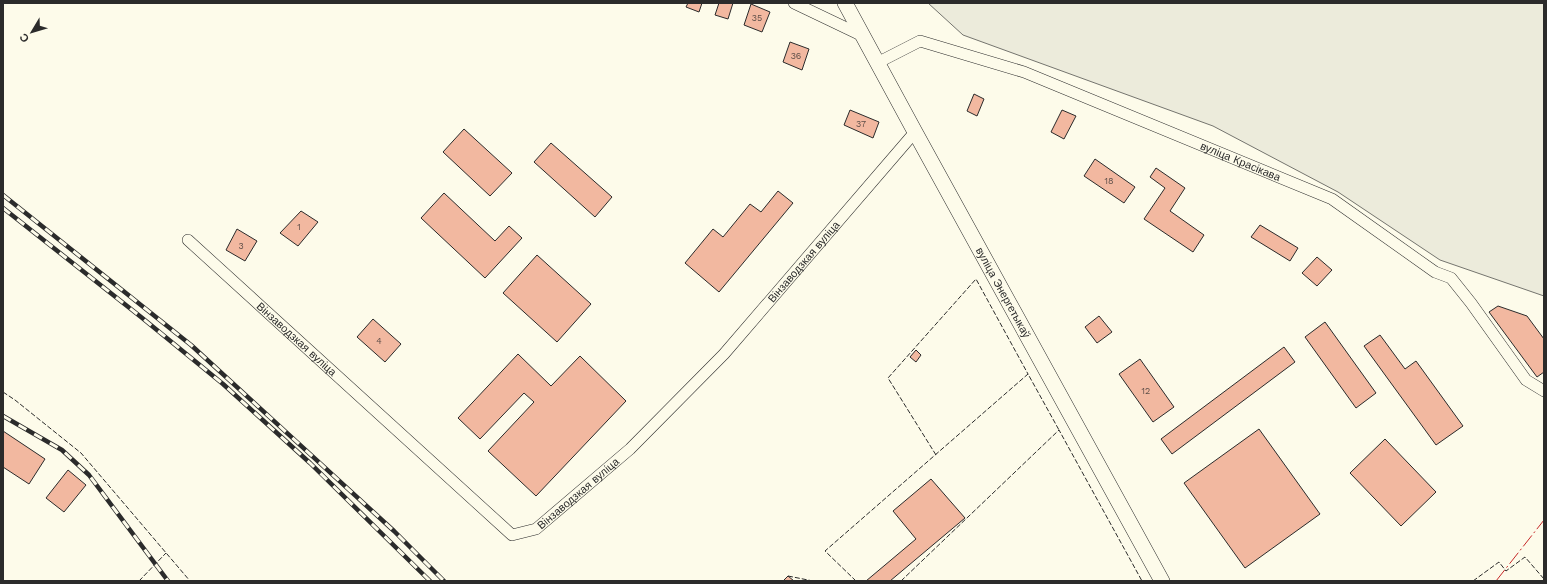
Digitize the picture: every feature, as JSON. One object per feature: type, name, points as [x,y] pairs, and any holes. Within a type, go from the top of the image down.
[{"type":"main road","name":"вуліца Энергетыкаў","points":[[845,3],[1162,581]]},
{"type":"street","points":[[794,3],[863,36]]},
{"type":"street","name":"вуліца Красікава","points":[[877,63],[920,41],[1017,70],[1332,199],[1435,272],[1451,278],[1471,303],[1526,380],[1544,391]]},
{"type":"street","name":"Вінзаводзкая вуліца","points":[[188,240],[512,535],[536,529],[630,450],[724,354],[915,132]]},
{"type":"shaded area","points":[[928,3],[1544,3],[1544,296],[1440,260],[1338,192],[1213,126],[963,35]]},
{"type":"building","points":[[688,3],[702,3],[699,12],[686,7]]},
{"type":"building","points":[[719,3],[733,3],[728,19],[715,15]]},
{"type":"building","points":[[751,4],[770,12],[762,32],[744,25]]},
{"type":"building","points":[[790,42],[809,49],[802,70],[783,62]]},
{"type":"building","points":[[974,94],[984,99],[977,116],[967,111]]},
{"type":"building","points":[[850,110],[879,122],[873,138],[844,125]]},
{"type":"building","points":[[1062,110],[1076,116],[1064,139],[1051,132]]},
{"type":"building","points":[[464,129],[512,173],[490,196],[443,152]]},
{"type":"building","points":[[551,143],[612,197],[595,217],[534,162]]},
{"type":"building","points":[[1095,159],[1135,187],[1124,203],[1084,176]]},
{"type":"building","points":[[1156,168],[1185,188],[1170,211],[1204,235],[1193,252],[1144,219],[1165,188],[1150,177]]},
{"type":"building","points":[[778,191],[793,203],[719,292],[685,263],[713,229],[723,237],[750,204],[761,212]]},
{"type":"building","points":[[444,193],[495,241],[509,226],[522,238],[485,278],[421,218]]},
{"type":"building","points":[[301,211],[318,222],[298,246],[280,233]]},
{"type":"building","points":[[1260,225],[1298,248],[1290,261],[1251,237]]},
{"type":"building","points":[[237,229],[257,241],[245,261],[226,250]]},
{"type":"building","points":[[537,255],[591,304],[557,342],[503,293]]},
{"type":"building","points":[[1317,257],[1332,270],[1317,286],[1302,273]]},
{"type":"building","points":[[1498,306],[1527,316],[1544,339],[1544,372],[1537,377],[1489,312]]},
{"type":"building","points":[[1099,316],[1112,332],[1097,343],[1085,327]]},
{"type":"building","points":[[373,319],[401,344],[385,362],[357,337]]},
{"type":"building","points":[[1325,322],[1376,393],[1356,408],[1305,337]]},
{"type":"building","points":[[1380,335],[1405,369],[1416,361],[1463,426],[1436,445],[1364,346]]},
{"type":"building","points":[[1284,347],[1295,362],[1172,454],[1161,439]]},
{"type":"building","points":[[916,350],[921,355],[916,362],[910,357]]},
{"type":"building","points":[[518,354],[551,386],[580,356],[626,401],[536,496],[488,451],[534,402],[524,393],[480,439],[458,418]]},
{"type":"building","points":[[1140,359],[1174,407],[1153,422],[1119,374]]},
{"type":"building","points":[[1259,429],[1320,514],[1245,568],[1184,483]]},
{"type":"building","points":[[3,431],[45,459],[29,484],[3,467]]},
{"type":"building","points":[[1385,439],[1436,492],[1401,526],[1350,473]]},
{"type":"building","points":[[68,470],[86,485],[64,512],[46,498]]},
{"type":"building","points":[[931,479],[965,518],[890,581],[866,581],[916,539],[893,511]]},
{"type":"building","points":[[788,576],[794,581],[783,581]]},
{"type":"railway","points":[[3,195],[191,345],[394,531],[444,581]]},
{"type":"railway","points":[[3,208],[223,384],[310,463],[430,581]]},
{"type":"railway","points":[[3,416],[62,450],[89,475],[168,581]]},
{"type":"fence","points":[[936,455],[888,378],[976,279],[1028,374]]},
{"type":"fence","points":[[856,581],[825,551],[1028,374],[1059,430]]},
{"type":"fence","points":[[3,392],[81,453],[190,581]]},
{"type":"fence","points":[[901,581],[1059,430],[1142,581]]},
{"type":"fence","points":[[139,581],[166,553]]},
{"type":"fence","points":[[1473,581],[1499,562],[1506,571],[1525,557],[1544,579]]},
{"type":"fence","points":[[788,576],[813,581]]},
{"type":"power","points":[[1496,581],[1544,520]]}]
